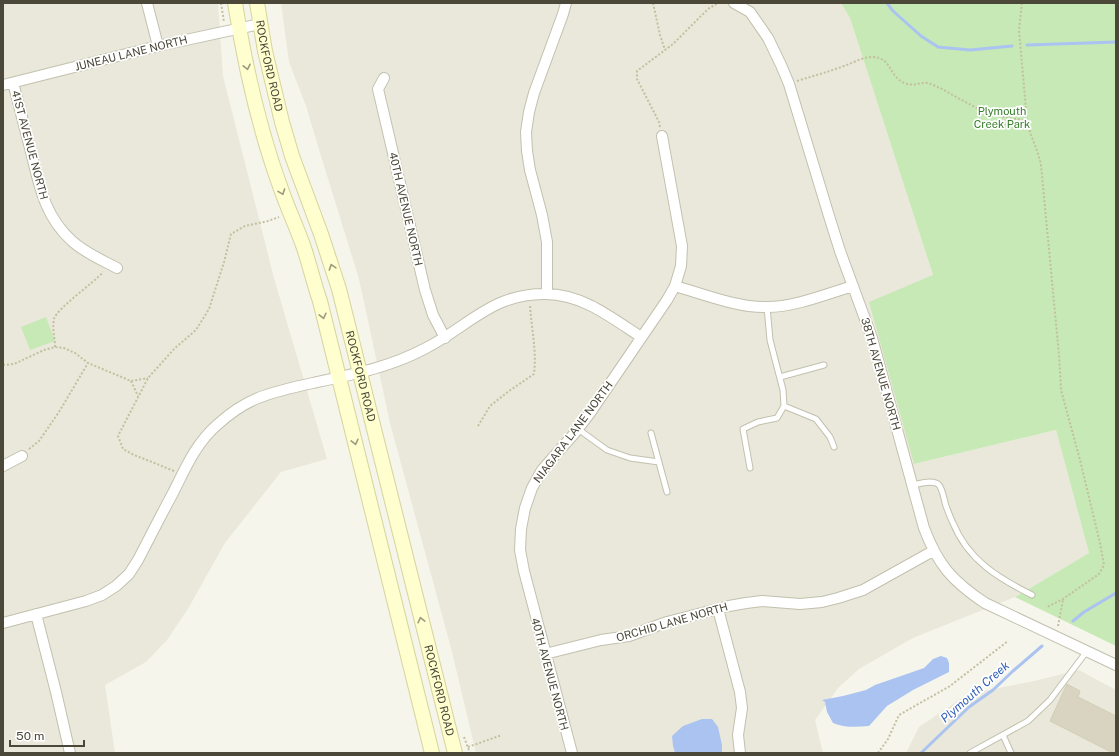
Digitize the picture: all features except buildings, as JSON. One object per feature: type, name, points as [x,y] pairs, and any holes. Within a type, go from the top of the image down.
[{"type":"main road","name":"ROCKFORD ROAD","points":[[235,3],[251,84],[264,135],[280,189],[304,248],[320,301],[432,753]]},
{"type":"main road","name":"ROCKFORD ROAD","points":[[257,3],[271,75],[288,142],[339,289],[455,753]]},
{"type":"street","points":[[147,3],[158,46]]},
{"type":"street","points":[[547,294],[547,242],[542,215],[530,170],[526,132],[534,93],[566,3]]},
{"type":"street","name":"38TH AVENUE NORTH","points":[[734,3],[750,12],[768,38],[789,84],[829,216],[872,338],[924,528],[933,551],[953,579],[968,592],[985,603],[1116,665]]},
{"type":"street","name":"JUNEAU LANE NORTH","points":[[3,85],[158,46],[260,24]]},
{"type":"street","name":"40TH AVENUE NORTH","points":[[384,78],[378,89],[425,290],[433,315],[444,338]]},
{"type":"street","name":"41ST AVENUE NORTH","points":[[14,83],[40,188],[47,208],[58,226],[73,242],[90,254],[114,266]]},
{"type":"street","name":"NIAGARA LANE NORTH","points":[[530,594],[520,550],[521,529],[525,508],[532,488],[542,470],[578,429],[667,300],[675,286],[681,266],[682,246],[662,136]]},
{"type":"street","points":[[675,286],[731,302],[749,306],[767,307],[784,306],[853,286]]},
{"type":"street","points":[[3,623],[91,599],[102,595],[116,586],[129,574],[138,560],[199,445],[216,426],[235,410],[257,398],[281,390],[360,372],[399,360],[425,349],[444,338],[479,313],[499,303],[520,296],[547,294],[566,296],[587,303],[641,338]]},
{"type":"street","points":[[3,466],[22,456]]},
{"type":"street","name":"ORCHID LANE NORTH","points":[[545,654],[600,640],[630,636],[667,622],[746,603],[762,602],[800,604],[822,602],[838,598],[863,590],[933,551]]},
{"type":"street","name":"40TH AVENUE NORTH","points":[[530,594],[572,753]]},
{"type":"street","points":[[718,609],[740,692],[742,708],[738,735],[740,753]]},
{"type":"street","points":[[36,614],[70,753]]},
{"type":"lane","points":[[750,468],[743,429],[758,422],[777,418],[784,406],[783,390],[770,340],[767,307]]},
{"type":"lane","points":[[780,377],[824,365]]},
{"type":"lane","points":[[784,406],[816,419],[830,437],[834,447]]},
{"type":"lane","points":[[578,429],[607,450],[630,458],[659,462]]},
{"type":"lane","points":[[651,433],[667,492]]},
{"type":"lane","points":[[912,485],[936,483],[940,486],[946,507],[956,530],[966,547],[977,560],[994,574],[1032,595]]},
{"type":"lane","points":[[970,753],[1028,721],[1050,700],[1087,651]]},
{"type":"lane","points":[[1003,735],[1011,753]]},
{"type":"path","points":[[653,3],[665,50]]},
{"type":"path","points":[[662,136],[659,122],[637,80],[637,71],[673,44],[708,9],[718,3]]},
{"type":"path","points":[[1022,3],[1019,30],[1026,120],[1039,157],[1042,173],[1061,390],[1080,460],[1104,565],[1099,574],[1063,599],[1047,608]]},
{"type":"path","points":[[789,84],[862,59],[874,57],[886,62],[896,78],[905,83],[914,85],[928,83],[980,109],[1012,119],[1026,120]]},
{"type":"path","points":[[182,475],[134,455],[123,448],[118,436],[148,378],[176,348],[196,330],[209,309],[231,234],[245,226],[282,216]]},
{"type":"path","points":[[55,347],[53,329],[54,317],[101,275],[114,266]]},
{"type":"path","points":[[478,426],[490,406],[534,374],[535,347],[530,295]]},
{"type":"path","points":[[3,365],[14,364],[44,350],[55,347],[64,348],[75,353],[88,363],[131,381],[148,378]]},
{"type":"path","points":[[22,456],[39,441],[59,412],[88,363]]},
{"type":"path","points":[[131,381],[138,397]]},
{"type":"path","points":[[1058,626],[1063,599]]},
{"type":"path","points":[[878,753],[888,739],[899,715],[950,686],[1008,640]]},
{"type":"path","points":[[468,747],[502,735]]},
{"type":"shaded area","points":[[3,3],[218,3],[223,76],[274,278],[327,459],[281,472],[225,543],[189,607],[167,640],[146,662],[105,685],[115,753],[3,753]]},
{"type":"shaded area","points":[[281,3],[841,3],[850,18],[933,275],[914,464],[1056,430],[1089,553],[1015,597],[913,638],[859,669],[838,688],[815,720],[823,753],[476,753],[452,652],[390,423],[359,279],[306,106],[289,62]]},
{"type":"shaded area","points":[[1079,670],[1116,690],[1116,753],[906,753],[919,727],[968,694],[1034,681]]},
{"type":"green space","name":"Plymouth Creek Park","points":[[841,3],[1116,3],[1116,646],[1015,597],[1089,553],[1056,430],[914,464],[869,302],[933,275],[850,18]]},
{"type":"green space","points":[[46,317],[55,341],[30,350],[21,327]]},
{"type":"water","points":[[941,656],[947,658],[949,663],[949,672],[913,690],[887,706],[869,726],[855,727],[837,725],[833,723],[827,712],[825,702],[822,700],[866,690],[875,685],[924,668],[933,659]]},
{"type":"water","points":[[702,719],[712,719],[718,727],[722,745],[722,753],[675,753],[672,736],[683,726]]},
{"type":"waterway","points":[[887,3],[893,11],[921,36],[938,47],[970,50],[1012,46]]},
{"type":"waterway","points":[[1027,45],[1116,42]]},
{"type":"waterway","name":"Plymouth Creek","points":[[1073,621],[1084,612],[1116,593]]},
{"type":"waterway","name":"Plymouth Creek","points":[[921,753],[969,707],[993,690],[1042,646]]}]
